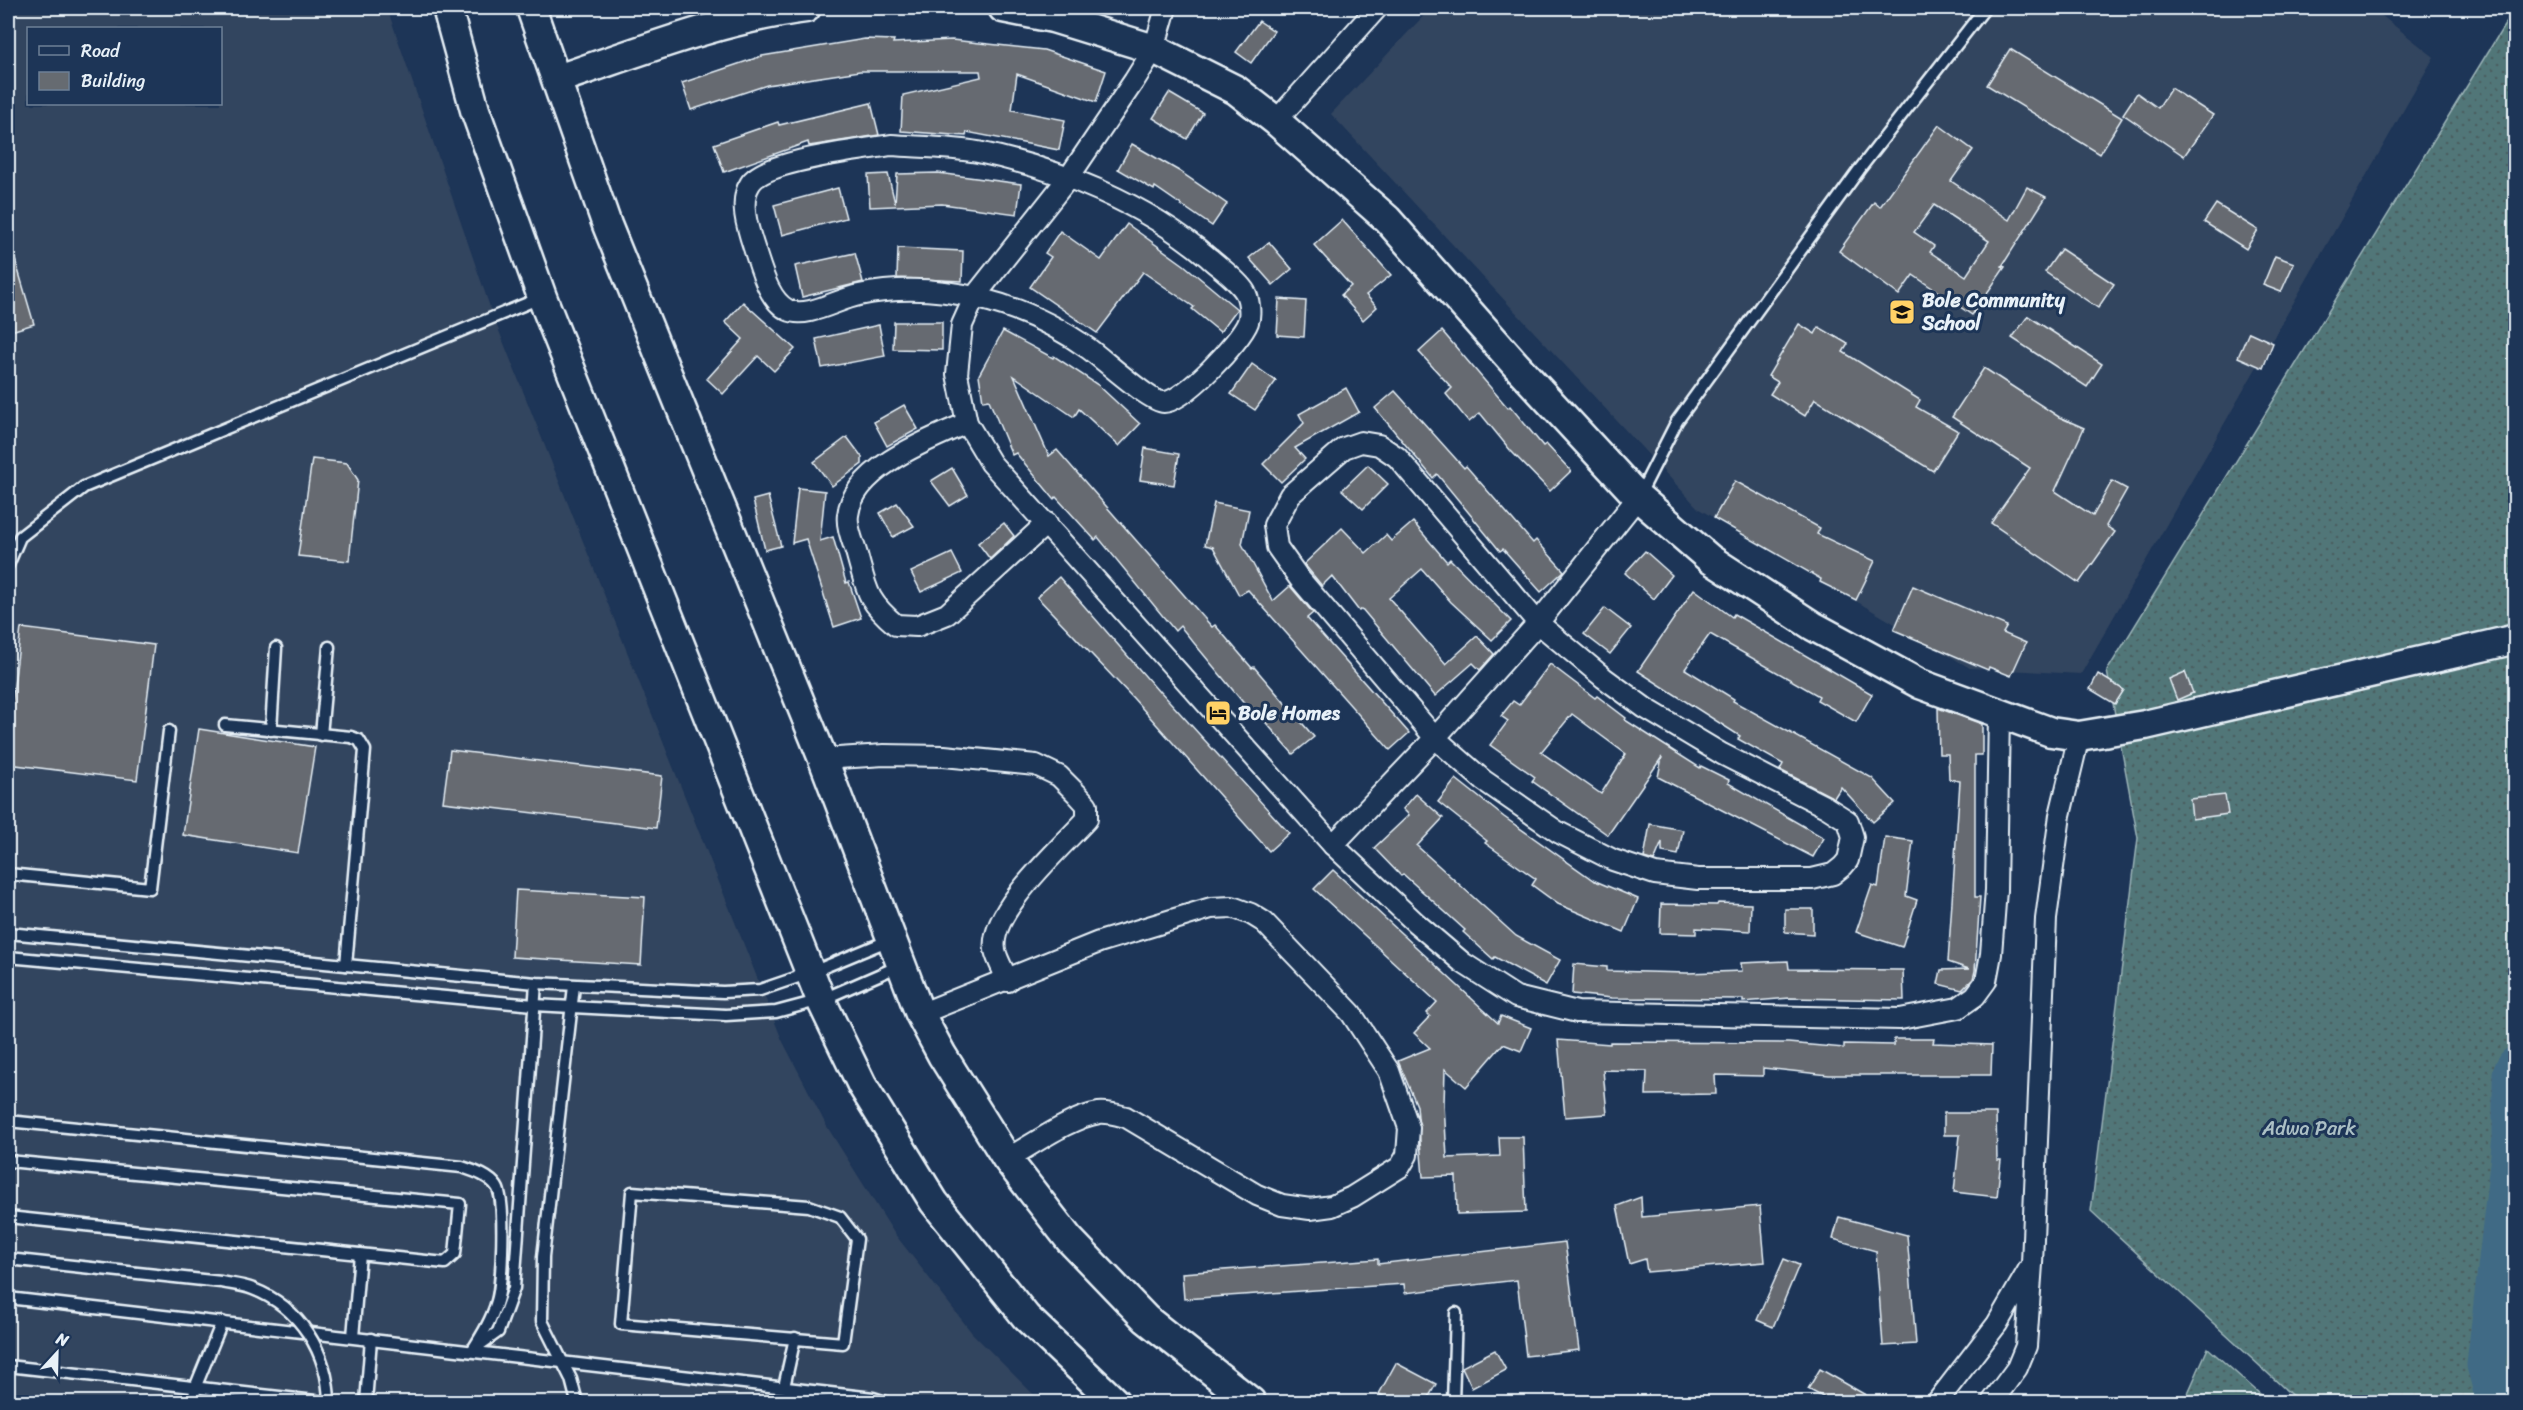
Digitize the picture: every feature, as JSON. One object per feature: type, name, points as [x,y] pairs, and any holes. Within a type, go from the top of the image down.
[{"type":"main road","points":[[447,8],[475,110],[542,297],[821,1000],[862,1085],[934,1202],[1026,1317],[1115,1402]]},
{"type":"main road","points":[[531,8],[558,80],[606,225],[823,759],[920,1014],[942,1055],[1007,1159],[1069,1239],[1146,1319],[1251,1402]]},
{"type":"main road","points":[[558,80],[738,14],[806,8]]},
{"type":"main road","points":[[1003,8],[1053,18],[1154,49],[1236,90],[1276,121],[1387,219],[1515,364],[1638,497],[1710,559],[1814,626],[1920,684],[2051,732],[2079,736],[2145,725],[2516,639]]},
{"type":"street","points":[[1166,8],[1154,49],[1069,177],[975,296],[962,325],[957,374],[967,423],[991,463],[1333,845],[1416,923],[1463,963],[1516,997],[1578,1012],[1900,1019],[1937,1014],[1958,1008],[1975,996],[1986,981],[1996,890],[1999,714]]},
{"type":"street","points":[[1276,121],[1377,8]]},
{"type":"street","points":[[891,144],[977,152],[1069,177],[1144,213],[1191,243],[1246,292],[1249,307],[1248,322],[1209,372],[1177,399],[1162,403],[1146,395],[1078,341],[1035,317],[975,296],[929,290],[899,291],[860,294],[804,314],[786,309],[775,297],[762,272],[747,225],[746,199],[749,184],[759,174],[788,163],[891,144]]},
{"type":"street","points":[[967,423],[915,446],[886,464],[863,484],[851,500],[847,517],[868,597],[896,625],[917,626],[947,614],[1047,523]]},
{"type":"street","points":[[1361,442],[1379,445],[1397,457],[1538,622],[1645,708],[1722,754],[1826,807],[1848,821],[1853,837],[1848,860],[1833,874],[1812,879],[1698,879],[1655,874],[1613,860],[1558,832],[1483,780],[1435,738],[1299,578],[1277,548],[1274,525],[1290,495],[1344,448],[1361,442]]},
{"type":"street","points":[[1333,845],[1435,738],[1538,622],[1638,497]]},
{"type":"street","points":[[1992,1402],[2017,1368],[2026,1346],[2032,1264],[2046,919],[2060,815],[2079,736]]},
{"type":"street","points":[[823,759],[884,754],[944,756],[1036,765],[1059,776],[1087,805],[1088,819],[1010,904],[997,929],[995,950],[1008,981]]},
{"type":"street","points":[[920,1014],[1008,981],[1099,942],[1165,920],[1211,908],[1232,907],[1264,922],[1352,1013],[1389,1071],[1409,1128],[1407,1155],[1400,1167],[1352,1197],[1332,1206],[1310,1209],[1282,1205],[1257,1195],[1126,1117],[1110,1113],[1099,1113],[1080,1119],[1007,1159]]},
{"type":"street","points":[[1937,1402],[1997,1324],[2032,1264]]},
{"type":"lane","points":[[1638,497],[1683,412],[1859,170],[1985,8]]},
{"type":"lane","points":[[8,565],[20,537],[84,488],[542,297]]},
{"type":"lane","points":[[321,735],[329,647]]},
{"type":"lane","points":[[271,729],[276,648]]},
{"type":"lane","points":[[225,725],[351,737],[358,740],[365,750],[346,965]]},
{"type":"lane","points":[[8,874],[150,888],[170,732]]},
{"type":"lane","points":[[8,933],[536,983],[723,992],[760,990],[810,973],[897,952]]},
{"type":"lane","points":[[8,957],[534,1005],[726,1015],[776,1012],[821,1000],[897,952]]},
{"type":"lane","points":[[472,1351],[498,1332],[514,1288],[536,983]]},
{"type":"lane","points":[[574,986],[543,1257],[542,1321],[571,1379],[577,1402]]},
{"type":"lane","points":[[8,1121],[462,1167],[481,1174],[497,1186],[503,1202],[498,1299],[489,1323],[472,1351]]},
{"type":"lane","points":[[8,1161],[460,1204],[455,1254],[445,1263],[8,1217]]},
{"type":"lane","points":[[632,1192],[809,1206],[840,1216],[857,1239],[843,1343],[795,1338],[621,1324],[632,1192]]},
{"type":"lane","points":[[353,1337],[360,1254]]},
{"type":"lane","points":[[8,1259],[221,1282],[253,1289],[284,1306],[306,1330],[320,1354],[329,1387],[329,1402]]},
{"type":"lane","points":[[8,1298],[561,1360],[784,1387],[886,1402]]},
{"type":"lane","points":[[1453,1402],[1456,1313]]},
{"type":"lane","points":[[194,1402],[195,1388],[222,1322]]},
{"type":"lane","points":[[784,1387],[795,1338]]},
{"type":"lane","points":[[366,1402],[371,1339]]},
{"type":"lane","points":[[8,1366],[324,1402]]},
{"type":"shaded area","points":[[8,8],[387,8],[493,316],[782,1040],[826,1125],[894,1233],[972,1333],[1041,1402],[8,1402]]},
{"type":"shaded area","name":"Bole Community School","points":[[1431,8],[2372,8],[2434,57],[2081,674],[1970,668],[1699,509],[1331,114]]},
{"type":"green space","name":"Adwa Park","points":[[2515,8],[2515,1402],[2299,1402],[2091,1211],[2138,838],[2107,671]]},
{"type":"green space","points":[[2208,1348],[2269,1402],[2184,1402]]},
{"type":"building","points":[[1259,21],[1274,31],[1251,63],[1236,52]]},
{"type":"building","points":[[865,39],[894,40],[893,43],[952,40],[1044,50],[1106,71],[1096,102],[1017,74],[1012,110],[1065,120],[1059,150],[967,132],[966,136],[901,131],[903,95],[981,77],[980,71],[860,71],[767,85],[691,110],[682,83],[762,56]]},
{"type":"building","points":[[2010,49],[2122,118],[2100,154],[1987,85]]},
{"type":"building","points":[[2171,88],[2213,115],[2184,156],[2123,114],[2137,93],[2158,108]]},
{"type":"building","points":[[1169,93],[1203,113],[1187,139],[1153,118]]},
{"type":"building","points":[[871,103],[879,135],[809,146],[808,142],[724,172],[714,144],[778,122],[779,125]]},
{"type":"building","points":[[1939,125],[1973,150],[1951,181],[2009,220],[2027,187],[2046,197],[2002,266],[2005,267],[1972,315],[1913,275],[1899,295],[1839,251],[1874,202],[1880,207]],"holes":[[[1934,205],[1989,241],[1966,276],[1930,252],[1934,246],[1914,232]]]},
{"type":"building","points":[[1132,144],[1179,171],[1227,204],[1212,226],[1155,187],[1154,190],[1118,169]]},
{"type":"building","points":[[938,173],[1021,184],[1017,214],[942,204],[870,207],[868,175],[888,174],[895,203],[897,174]]},
{"type":"building","points":[[838,188],[846,218],[782,235],[774,205]]},
{"type":"building","points":[[2216,204],[2258,230],[2246,249],[2204,222]]},
{"type":"building","points":[[1342,220],[1391,275],[1366,295],[1377,307],[1363,320],[1341,295],[1351,286],[1314,245]]},
{"type":"building","points":[[1127,224],[1184,265],[1237,309],[1220,332],[1192,309],[1194,307],[1143,272],[1097,333],[1030,287],[1051,257],[1045,253],[1060,231],[1101,260]]},
{"type":"building","points":[[1269,242],[1292,269],[1273,285],[1249,258]]},
{"type":"building","points":[[898,248],[963,251],[962,281],[897,278]]},
{"type":"building","points":[[12,249],[34,324],[8,332],[8,250]]},
{"type":"building","points":[[2061,249],[2114,284],[2098,308],[2045,272]]},
{"type":"building","points":[[855,253],[863,282],[802,297],[795,266]]},
{"type":"building","points":[[2275,256],[2294,263],[2281,292],[2263,285]]},
{"type":"building","points":[[1279,299],[1306,301],[1304,337],[1277,335]]},
{"type":"building","points":[[743,302],[795,349],[774,371],[758,356],[723,394],[707,379],[743,339],[725,322]]},
{"type":"building","points":[[2028,316],[2102,364],[2087,387],[2012,338]]},
{"type":"building","points":[[894,322],[942,322],[942,350],[893,349]]},
{"type":"building","points":[[1799,324],[1815,334],[1819,327],[1848,344],[1843,352],[1920,400],[1916,407],[1958,431],[1933,471],[1815,399],[1805,416],[1770,394],[1778,382],[1768,376]]},
{"type":"building","points":[[879,325],[885,356],[822,368],[816,339]]},
{"type":"building","points":[[1003,331],[1053,358],[1054,356],[1098,385],[1140,424],[1119,446],[1079,409],[1074,417],[1014,376],[1049,456],[1057,450],[1212,627],[1215,625],[1252,668],[1254,667],[1314,737],[1293,754],[1255,710],[1251,712],[1180,626],[1175,631],[1098,537],[1095,540],[1056,497],[1054,499],[1016,453],[1012,455],[989,400],[983,401],[979,375]]},
{"type":"building","points":[[1442,331],[1543,446],[1546,444],[1571,471],[1550,491],[1511,451],[1480,413],[1469,422],[1446,394],[1452,388],[1419,352]]},
{"type":"building","points":[[2249,332],[2273,343],[2263,368],[2238,357]]},
{"type":"building","points":[[1252,364],[1276,381],[1255,410],[1231,394]]},
{"type":"building","points":[[1984,368],[2059,417],[2084,428],[2055,491],[2093,516],[2112,481],[2127,489],[2106,526],[2115,532],[2079,583],[1991,523],[2030,468],[1952,417]]},
{"type":"building","points":[[1346,388],[1359,412],[1295,448],[1305,459],[1281,482],[1263,464],[1304,423],[1299,414]]},
{"type":"building","points":[[1395,391],[1464,468],[1466,466],[1533,543],[1536,540],[1564,571],[1541,592],[1503,549],[1500,551],[1437,474],[1433,478],[1375,408]]},
{"type":"building","points":[[904,405],[918,429],[887,446],[874,422]]},
{"type":"building","points":[[847,437],[862,457],[862,464],[832,486],[814,462]]},
{"type":"building","points":[[1145,448],[1179,454],[1174,485],[1140,480]]},
{"type":"building","points":[[312,459],[347,463],[358,480],[349,561],[298,556]]},
{"type":"building","points":[[1368,465],[1388,484],[1363,509],[1342,490]]},
{"type":"building","points":[[952,468],[968,495],[950,506],[931,481]]},
{"type":"building","points":[[1735,481],[1820,528],[1817,534],[1875,561],[1856,600],[1820,582],[1821,579],[1714,518]]},
{"type":"building","points":[[798,488],[825,491],[820,541],[833,537],[846,583],[849,582],[861,618],[834,627],[806,539],[792,543]]},
{"type":"building","points":[[768,496],[781,546],[765,550],[753,500]]},
{"type":"building","points":[[897,503],[914,526],[893,537],[880,513]]},
{"type":"building","points":[[1214,503],[1249,510],[1242,544],[1273,601],[1290,586],[1313,613],[1307,618],[1409,733],[1390,750],[1248,590],[1239,595],[1213,547],[1205,545]]},
{"type":"building","points":[[1413,522],[1447,562],[1450,559],[1511,621],[1492,640],[1451,602],[1422,569],[1389,598],[1446,664],[1477,636],[1494,654],[1480,670],[1473,663],[1435,696],[1362,609],[1359,611],[1332,576],[1322,586],[1304,564],[1342,528],[1366,553],[1386,535],[1391,541]]},
{"type":"building","points":[[1004,523],[1014,536],[990,559],[978,543]]},
{"type":"building","points":[[1645,551],[1672,575],[1654,599],[1625,573]]},
{"type":"building","points":[[952,553],[962,573],[921,592],[911,572]]},
{"type":"building","points":[[1059,577],[1159,692],[1289,833],[1269,851],[1133,698],[1037,597]]},
{"type":"building","points":[[1913,586],[2007,626],[2003,633],[2026,643],[2011,676],[1989,667],[1988,670],[1894,630]]},
{"type":"building","points":[[1694,589],[1732,617],[1734,614],[1872,694],[1856,722],[1817,700],[1819,696],[1710,634],[1685,669],[1734,699],[1733,701],[1872,778],[1895,803],[1873,822],[1841,787],[1834,798],[1780,770],[1783,764],[1738,739],[1740,736],[1638,671]]},
{"type":"building","points":[[1605,608],[1631,628],[1610,654],[1584,634]]},
{"type":"building","points":[[21,628],[154,645],[137,780],[8,764],[8,736]]},
{"type":"building","points":[[1550,664],[1595,698],[1597,696],[1626,718],[1625,720],[1700,768],[1701,766],[1729,780],[1728,783],[1824,838],[1813,857],[1658,777],[1662,757],[1608,835],[1532,781],[1535,777],[1490,745],[1508,721],[1501,716],[1513,701],[1519,705]],"holes":[[[1572,714],[1626,754],[1601,794],[1541,752]]]},
{"type":"building","points":[[2185,672],[2193,693],[2177,700],[2169,679]]},
{"type":"building","points":[[2098,674],[2124,690],[2115,704],[2090,689]]},
{"type":"building","points":[[1938,708],[1982,724],[1982,755],[1975,755],[1975,897],[1980,897],[1975,971],[1973,979],[1962,990],[1938,984],[1941,970],[1969,969],[1948,962],[1960,781],[1949,779],[1948,754],[1939,754]]},
{"type":"building","points":[[199,729],[315,747],[298,853],[183,835]]},
{"type":"building","points":[[450,750],[662,776],[656,828],[443,802]]},
{"type":"building","points":[[1456,779],[1504,817],[1593,880],[1638,899],[1624,932],[1558,904],[1532,885],[1536,879],[1485,843],[1487,841],[1438,802]]},
{"type":"building","points":[[1416,794],[1443,818],[1417,846],[1516,936],[1560,960],[1546,985],[1495,957],[1493,959],[1463,932],[1465,930],[1403,874],[1401,876],[1374,848],[1409,815],[1403,809]]},
{"type":"building","points":[[2225,795],[2228,814],[2192,819],[2190,799]]},
{"type":"building","points":[[1650,824],[1683,830],[1678,855],[1662,852],[1662,842],[1654,861],[1644,858]]},
{"type":"building","points":[[1885,837],[1913,841],[1906,896],[1917,900],[1902,947],[1856,932],[1872,885],[1878,887]]},
{"type":"building","points":[[1333,870],[1498,1023],[1501,1016],[1531,1028],[1521,1051],[1503,1044],[1466,1087],[1445,1069],[1444,1104],[1447,1158],[1500,1156],[1499,1137],[1523,1137],[1526,1212],[1457,1214],[1456,1176],[1423,1177],[1417,1106],[1398,1061],[1430,1048],[1414,1033],[1430,1016],[1427,1013],[1437,1002],[1314,889]]},
{"type":"building","points":[[516,890],[645,897],[641,965],[512,957]]},
{"type":"building","points":[[1718,903],[1751,904],[1750,931],[1696,928],[1696,934],[1660,933],[1661,904],[1717,905]]},
{"type":"building","points":[[1785,909],[1813,909],[1813,934],[1785,932]]},
{"type":"building","points":[[1788,961],[1789,969],[1903,970],[1904,1000],[1790,998],[1743,1002],[1743,999],[1612,998],[1572,994],[1574,964],[1607,967],[1607,971],[1687,973],[1742,971],[1741,963]]},
{"type":"building","points":[[1894,1039],[1934,1039],[1933,1043],[1992,1045],[1991,1075],[1829,1075],[1763,1068],[1763,1076],[1715,1075],[1716,1094],[1646,1095],[1647,1071],[1603,1070],[1607,1114],[1565,1117],[1558,1040],[1610,1044],[1610,1042],[1788,1043],[1844,1048],[1844,1044],[1894,1045]]},
{"type":"building","points":[[1944,1113],[1996,1113],[1997,1160],[2001,1160],[1997,1197],[1954,1192],[1960,1135],[1944,1135]]},
{"type":"building","points":[[1641,1197],[1642,1217],[1760,1206],[1765,1262],[1647,1272],[1645,1259],[1629,1264],[1617,1206]]},
{"type":"building","points":[[1839,1217],[1907,1235],[1916,1344],[1883,1346],[1876,1251],[1833,1239]]},
{"type":"building","points":[[1565,1242],[1579,1350],[1526,1356],[1517,1280],[1405,1293],[1404,1284],[1184,1299],[1182,1273],[1378,1259],[1378,1264]]},
{"type":"building","points":[[1784,1259],[1799,1265],[1773,1327],[1757,1320]]},
{"type":"building","points":[[1495,1350],[1506,1370],[1472,1388],[1462,1367]]},
{"type":"building","points":[[1396,1363],[1436,1384],[1426,1402],[1394,1402],[1379,1394]]},
{"type":"building","points":[[1820,1369],[1878,1402],[1832,1402],[1808,1389]]},
{"type":"waterway","points":[[2496,1402],[2486,1365],[2512,1138],[2512,1073],[2516,1066]]},
{"type":"place","name":"Bole Community School","points":[[1902,312]]},
{"type":"place","name":"Bole Homes","points":[[1218,713]]}]
